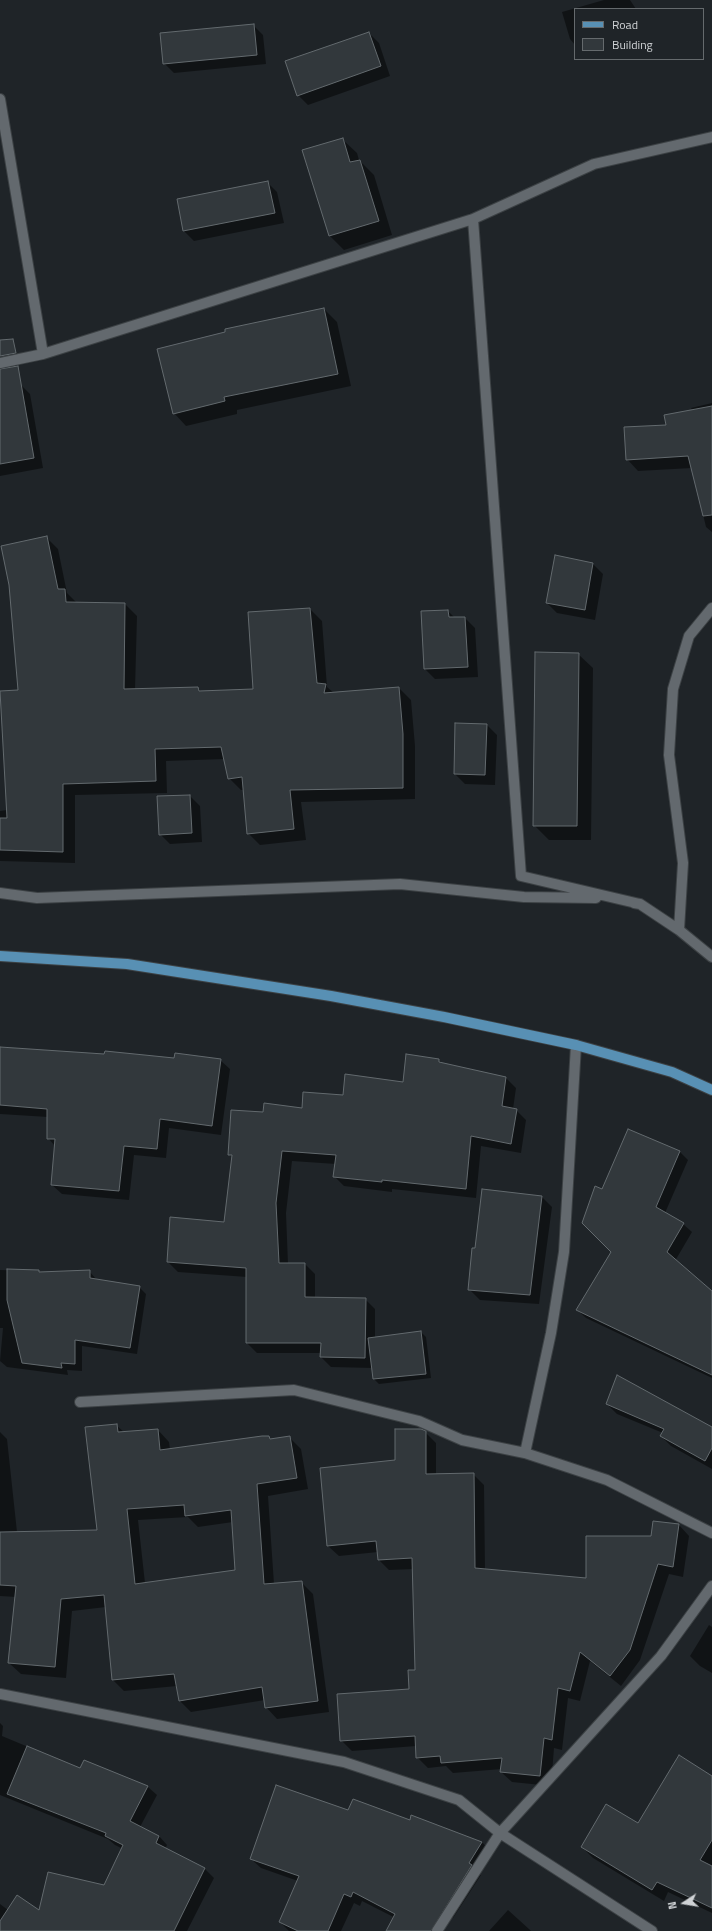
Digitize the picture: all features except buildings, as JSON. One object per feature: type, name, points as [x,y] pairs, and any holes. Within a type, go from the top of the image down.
[{"type":"main road","points":[[0,956],[142,967],[331,996],[444,1017],[576,1045],[672,1072],[712,1090]]},
{"type":"street","points":[[0,99],[44,354]]},
{"type":"street","points":[[0,363],[44,354],[473,218],[594,164],[712,137]]},
{"type":"street","points":[[473,218],[521,876],[640,904],[679,930],[712,957]]},
{"type":"street","points":[[679,930],[683,863],[669,755],[673,689],[689,636],[712,608]]},
{"type":"street","points":[[0,893],[37,898],[400,884],[524,898],[592,898],[640,904]]},
{"type":"street","points":[[525,1453],[551,1332],[564,1252],[576,1045]]},
{"type":"street","points":[[80,1402],[294,1390],[419,1421],[462,1440],[525,1453],[607,1480],[712,1533]]},
{"type":"street","points":[[437,1931],[500,1833],[661,1656],[712,1586]]},
{"type":"street","points":[[0,1694],[344,1762],[459,1800],[500,1833],[652,1931]]}]
